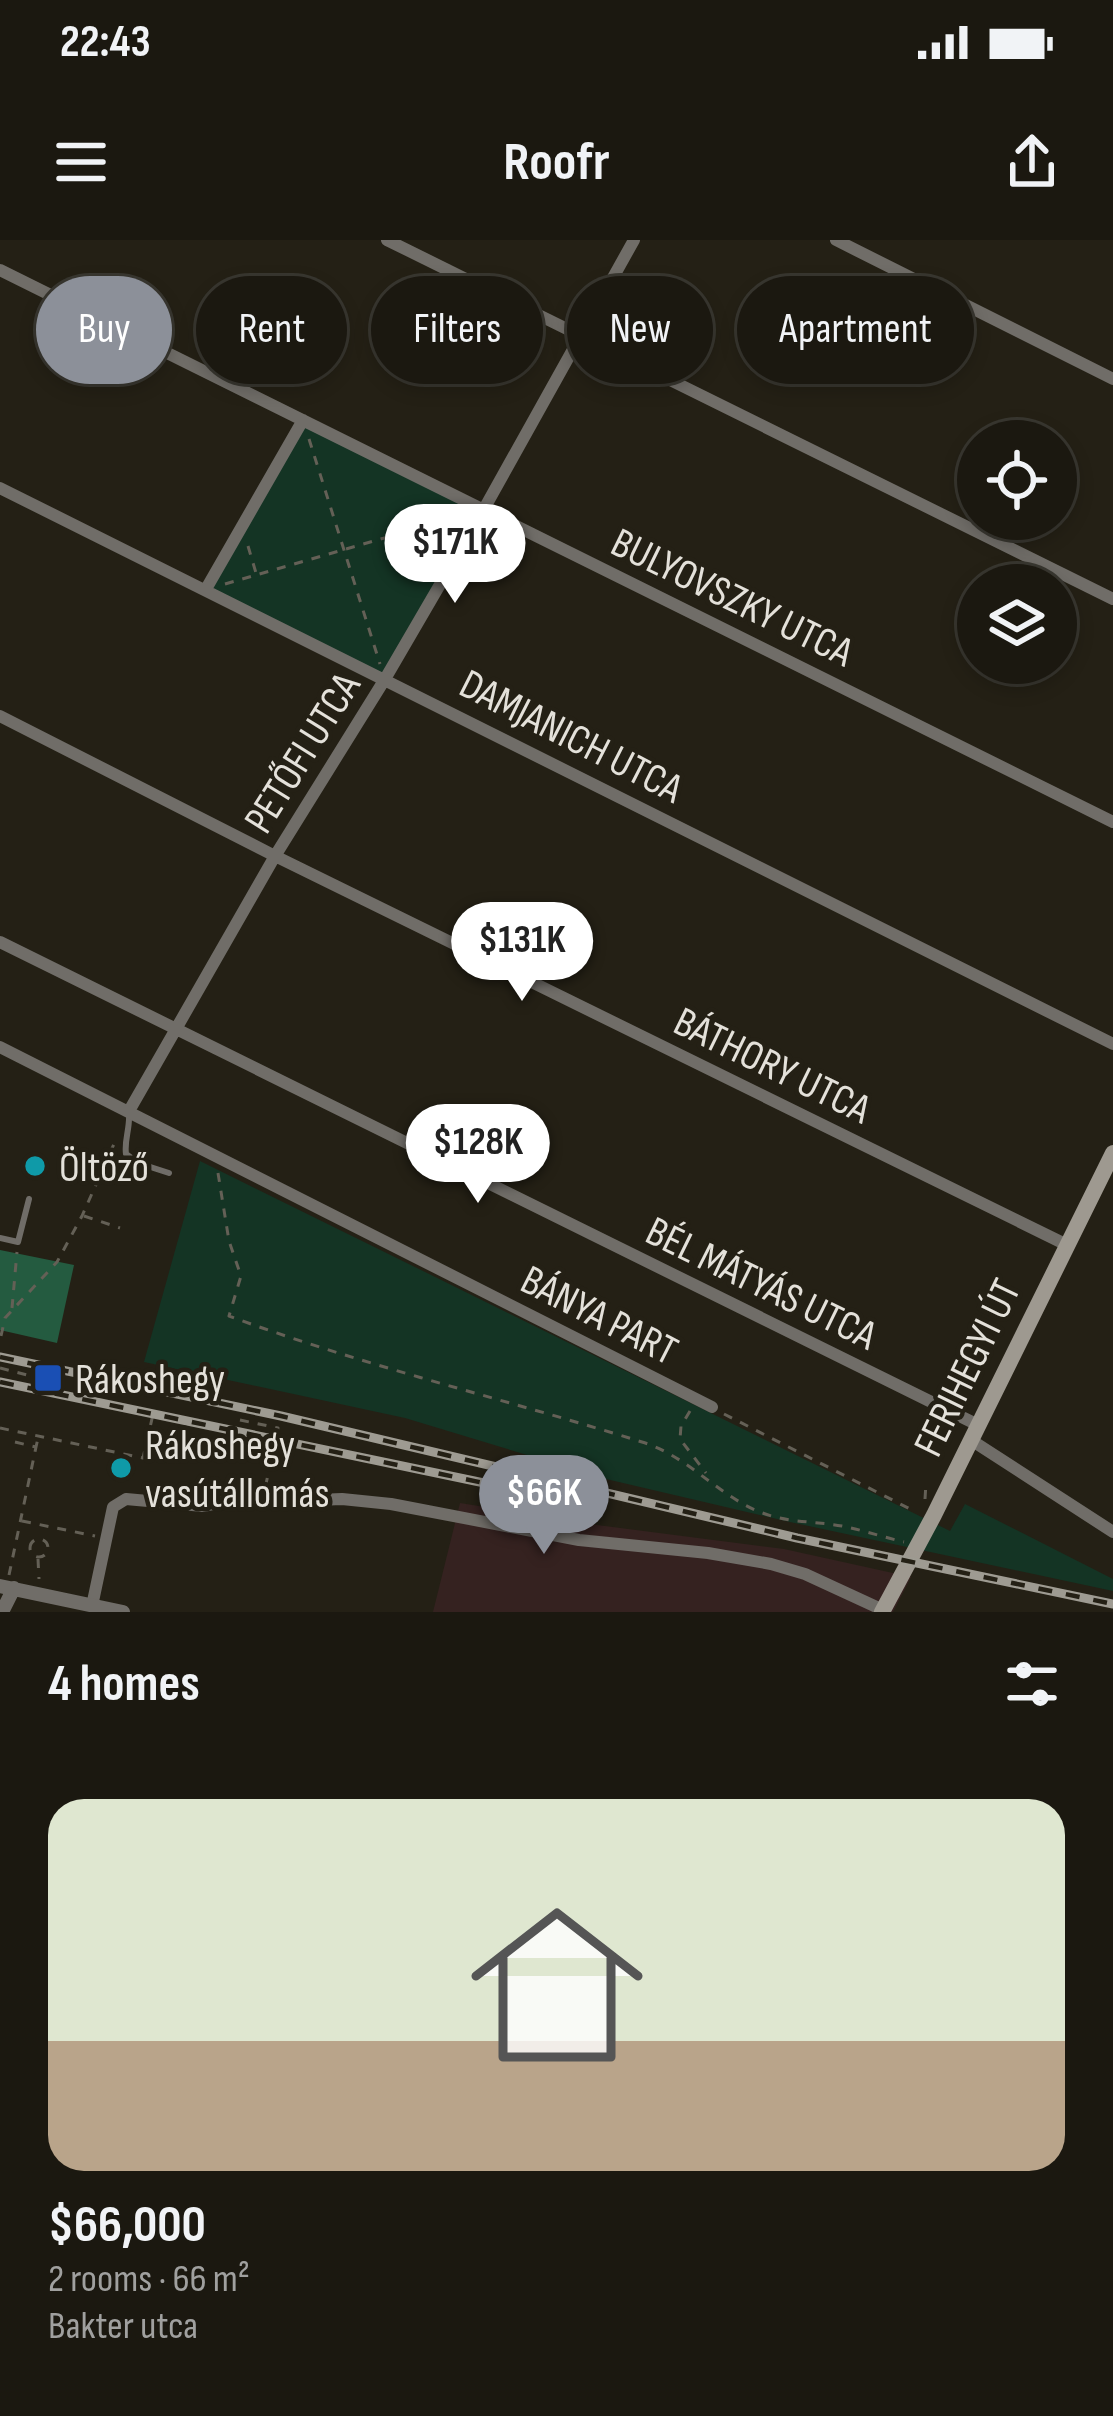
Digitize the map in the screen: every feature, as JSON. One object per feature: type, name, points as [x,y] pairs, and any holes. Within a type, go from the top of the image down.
[{"type":"main road","name":"FERIHEGYI ÚT","points":[[883,1611],[1113,1154]]},
{"type":"street","points":[[387,240],[567,329]]},
{"type":"street","name":"PETŐFI UTCA","points":[[614,276],[634,240]]},
{"type":"street","points":[[836,240],[1113,379]]},
{"type":"street","name":"BULYOVSZKY UTCA","points":[[0,270],[1113,822]]},
{"type":"street","name":"PETŐFI UTCA","points":[[129,1111],[567,361]]},
{"type":"street","points":[[678,384],[1113,599]]},
{"type":"street","points":[[206,589],[303,420]]},
{"type":"street","name":"DAMJANICH UTCA","points":[[0,488],[1113,1044]]},
{"type":"street","name":"BÁTHORY UTCA","points":[[0,716],[1067,1244]]},
{"type":"street","name":"BÉL MÁTYÁS UTCA","points":[[0,942],[974,1432],[1112,1529]]},
{"type":"street","name":"BÁNYA PART","points":[[0,1047],[706,1405]]},
{"type":"street","points":[[92,1606],[113,1507],[126,1499],[203,1506],[252,1496],[391,1504],[579,1540],[738,1558],[805,1574],[883,1611]]},
{"type":"street","points":[[2,1612],[8,1583],[123,1612]]},
{"type":"lane","points":[[129,1111],[126,1154],[169,1173]]},
{"type":"lane","points":[[0,1238],[18,1242],[29,1199]]},
{"type":"path","points":[[303,420],[385,679]]},
{"type":"path","points":[[206,589],[484,509]]},
{"type":"path","points":[[248,546],[256,574]]},
{"type":"path","points":[[1,1336],[5,1318],[57,1262],[129,1111]]},
{"type":"path","points":[[217,1155],[229,1240],[241,1276],[229,1316],[344,1356],[646,1443],[678,1457],[736,1500],[762,1513],[905,1543]]},
{"type":"path","points":[[82,1216],[120,1228]]},
{"type":"path","points":[[12,1310],[18,1242]]},
{"type":"path","points":[[0,1368],[32,1376]]},
{"type":"path","points":[[706,1405],[687,1414],[679,1433],[710,1479]]},
{"type":"path","name":"BÁNYA PART","points":[[706,1405],[912,1510]]},
{"type":"path","points":[[0,1428],[143,1458],[154,1410]]},
{"type":"path","points":[[240,1420],[278,1428],[263,1497]]},
{"type":"path","points":[[8,1583],[38,1436]]},
{"type":"path","points":[[15,1442],[36,1448]]},
{"type":"path","points":[[925,1507],[926,1483]]},
{"type":"path","points":[[20,1520],[96,1536]]},
{"type":"path","points":[[40,1540],[44,1525]]},
{"type":"path","points":[[30,1546],[40,1540]]},
{"type":"path","points":[[30,1546],[32,1554],[44,1555],[47,1550],[40,1540]]},
{"type":"path","points":[[16,1543],[30,1546]]},
{"type":"path","points":[[38,1557],[39,1582]]},
{"type":"shaded area","points":[[460,1503],[784,1549],[911,1577],[893,1612],[433,1612]]},
{"type":"green space","points":[[303,420],[484,509],[385,679],[206,589]]},
{"type":"green space","points":[[200,1161],[950,1531],[965,1504],[1113,1579],[1113,1591],[606,1479],[405,1418],[144,1362]]},
{"type":"green space","points":[[0,1250],[74,1265],[57,1343],[0,1330]]},
{"type":"railway","points":[[0,1357],[281,1416],[797,1538],[1113,1604]]},
{"type":"railway","points":[[0,1382],[527,1492]]},
{"type":"place","name":"Öltöző","points":[[35,1166]]},
{"type":"place","name":"Rákoshegy","points":[[48,1378]]},
{"type":"place","name":"Rákoshegy vasútállomás","points":[[121,1468]]}]
